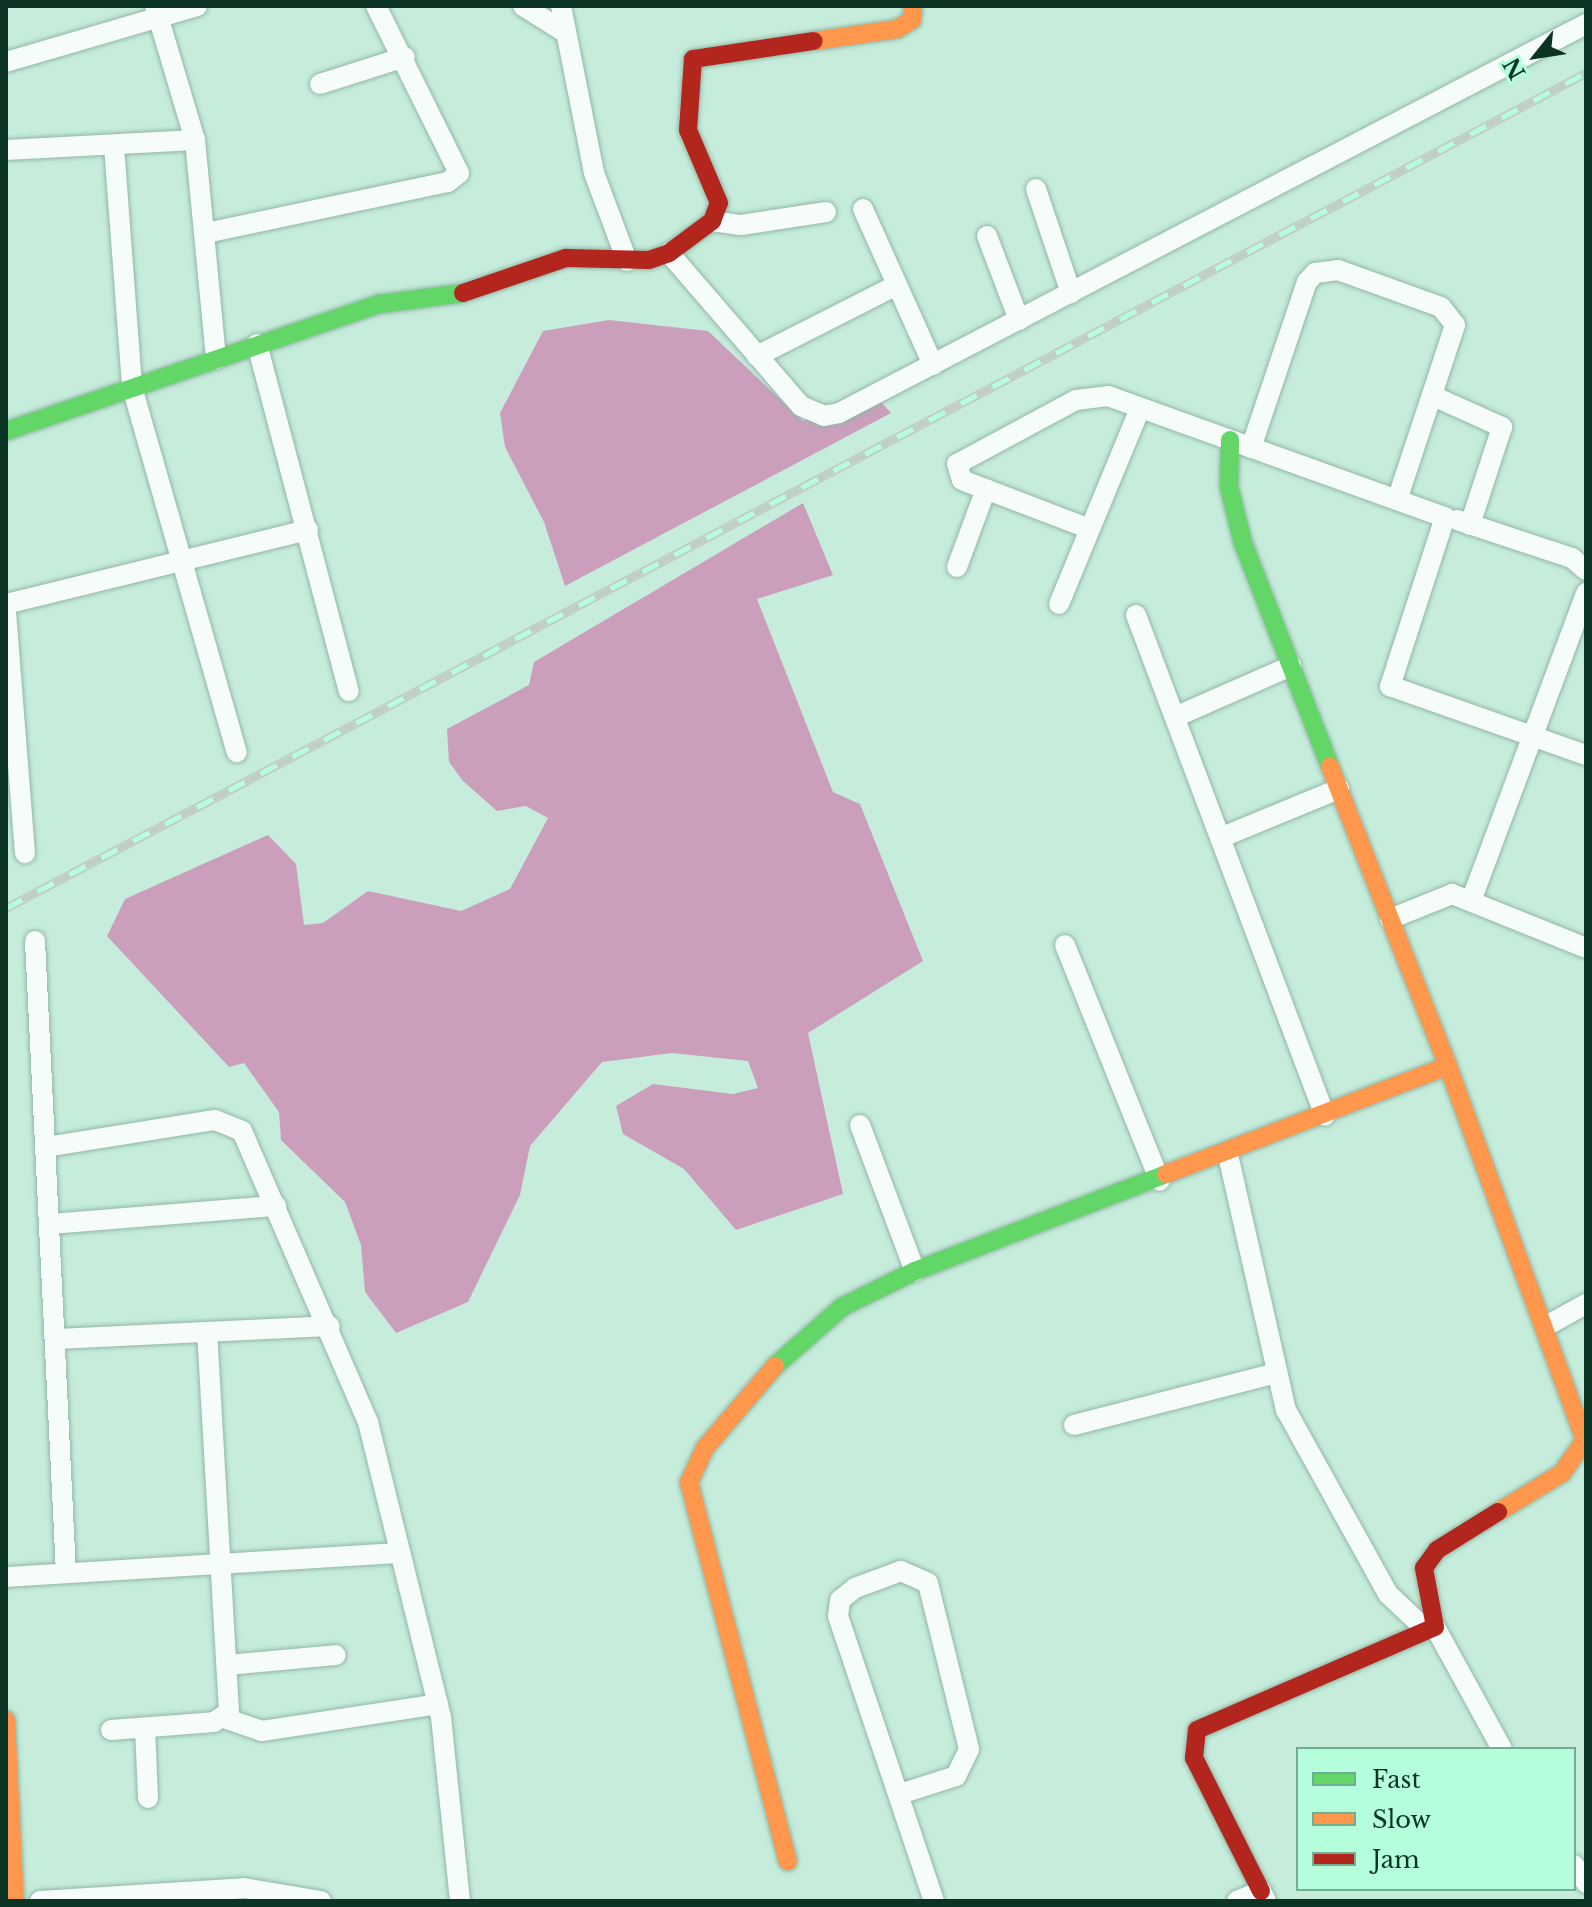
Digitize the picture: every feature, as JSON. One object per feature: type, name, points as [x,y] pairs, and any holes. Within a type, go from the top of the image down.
[{"type":"main road","points":[[6,431],[257,344],[406,297],[483,290],[566,258],[627,261],[669,253],[712,221],[716,192],[688,130],[693,59],[897,29],[912,20],[913,6]]},
{"type":"main road","points":[[1230,440],[1234,512],[1448,1066],[1579,1414],[1585,1440],[1582,1455],[1437,1550],[1424,1568],[1423,1592],[1435,1627],[1197,1730],[1194,1758],[1264,1896]]},
{"type":"main road","points":[[788,1861],[689,1482],[705,1448],[787,1352],[842,1307],[915,1271],[1228,1155],[1448,1066]]},
{"type":"main road","points":[[6,1720],[15,1901]]},
{"type":"street","points":[[6,62],[157,12],[197,6]]},
{"type":"street","points":[[206,233],[454,179],[456,157],[376,6]]},
{"type":"street","points":[[523,6],[563,31]]},
{"type":"street","points":[[561,6],[563,31],[583,96],[594,173],[627,261]]},
{"type":"street","points":[[157,12],[195,140],[216,359]]},
{"type":"street","points":[[669,253],[801,406],[824,416],[933,365],[1586,24]]},
{"type":"street","points":[[320,84],[405,57]]},
{"type":"street","points":[[6,150],[195,140]]},
{"type":"street","points":[[114,146],[132,387],[237,752]]},
{"type":"street","points":[[1036,189],[1071,293]]},
{"type":"street","points":[[863,209],[933,365]]},
{"type":"street","points":[[712,221],[741,225],[826,212]]},
{"type":"street","points":[[987,236],[1019,320]]},
{"type":"street","points":[[1251,448],[1307,282],[1326,269],[1453,316],[1453,339],[1397,500]]},
{"type":"street","points":[[757,356],[897,285]]},
{"type":"street","points":[[257,344],[349,691]]},
{"type":"street","points":[[1090,529],[962,480],[957,464],[964,457],[1091,395],[1140,408],[1445,517],[1572,558],[1586,570]]},
{"type":"street","points":[[1433,396],[1489,415],[1502,427],[1470,525]]},
{"type":"street","points":[[1059,604],[1140,408]]},
{"type":"street","points":[[957,567],[986,489]]},
{"type":"street","points":[[1445,517],[1390,686],[1586,755]]},
{"type":"street","points":[[6,604],[308,530]]},
{"type":"street","points":[[1471,901],[1586,593]]},
{"type":"street","points":[[6,612],[25,853]]},
{"type":"street","points":[[1136,615],[1325,1116]]},
{"type":"street","points":[[1175,717],[1291,666]]},
{"type":"street","points":[[1220,838],[1339,789]]},
{"type":"street","points":[[1390,919],[1443,895],[1471,901],[1586,948]]},
{"type":"street","points":[[35,941],[66,1573]]},
{"type":"street","points":[[1065,945],[1160,1181]]},
{"type":"street","points":[[46,1147],[227,1122],[242,1131],[330,1326],[368,1422],[438,1704],[460,1901]]},
{"type":"street","points":[[860,1125],[915,1271]]},
{"type":"street","points":[[1228,1155],[1272,1374],[1388,1594],[1420,1624],[1435,1627],[1501,1747]]},
{"type":"street","points":[[51,1224],[276,1206]]},
{"type":"street","points":[[1546,1326],[1586,1304]]},
{"type":"street","points":[[56,1339],[330,1326]]},
{"type":"street","points":[[207,1334],[223,1564],[227,1665],[224,1718]]},
{"type":"street","points":[[1074,1425],[1272,1374]]},
{"type":"street","points":[[6,1577],[400,1553]]},
{"type":"street","points":[[900,1794],[956,1776],[969,1749],[928,1583],[901,1571],[855,1588],[840,1600],[838,1616],[934,1901]]},
{"type":"street","points":[[227,1665],[336,1655]]},
{"type":"street","points":[[111,1730],[224,1718],[262,1731],[438,1704]]},
{"type":"street","points":[[145,1728],[148,1798]]},
{"type":"street","points":[[40,1901],[244,1888],[321,1901]]},
{"type":"street","points":[[1237,1901],[1264,1896]]},
{"type":"shaded area","points":[[609,320],[708,331],[803,421],[870,390],[891,413],[565,586],[544,522],[505,447],[500,413],[543,331]]},
{"type":"shaded area","points":[[803,503],[833,575],[757,599],[833,792],[860,804],[923,961],[808,1033],[843,1194],[736,1230],[684,1169],[623,1134],[616,1106],[653,1084],[733,1094],[758,1088],[748,1061],[672,1053],[602,1062],[530,1146],[520,1195],[468,1302],[396,1333],[365,1292],[361,1245],[345,1202],[281,1140],[279,1112],[244,1063],[229,1067],[107,936],[125,899],[268,835],[296,864],[304,925],[323,923],[368,891],[461,911],[510,889],[548,818],[526,806],[497,811],[463,781],[449,762],[447,729],[529,685],[534,662]]},
{"type":"railway","points":[[6,908],[1586,73]]},
{"type":"traffic: fast","points":[[6,431],[380,304],[463,293]]},
{"type":"traffic: fast","points":[[1230,440],[1229,487],[1243,543],[1330,766]]},
{"type":"traffic: fast","points":[[775,1366],[842,1307],[915,1271],[1166,1174]]},
{"type":"traffic: slow","points":[[814,41],[897,29],[912,20],[913,6]]},
{"type":"traffic: slow","points":[[1166,1174],[1448,1066],[1330,766]]},
{"type":"traffic: slow","points":[[1448,1066],[1585,1440],[1562,1473],[1498,1512]]},
{"type":"traffic: slow","points":[[775,1366],[705,1448],[689,1482],[788,1861]]},
{"type":"traffic: slow","points":[[6,1720],[15,1901]]},
{"type":"traffic: jam","points":[[463,293],[566,258],[649,260],[669,253],[712,221],[719,203],[688,130],[693,59],[814,41]]},
{"type":"traffic: jam","points":[[1261,1891],[1194,1758],[1197,1730],[1435,1627],[1424,1568],[1437,1550],[1498,1512]]}]
